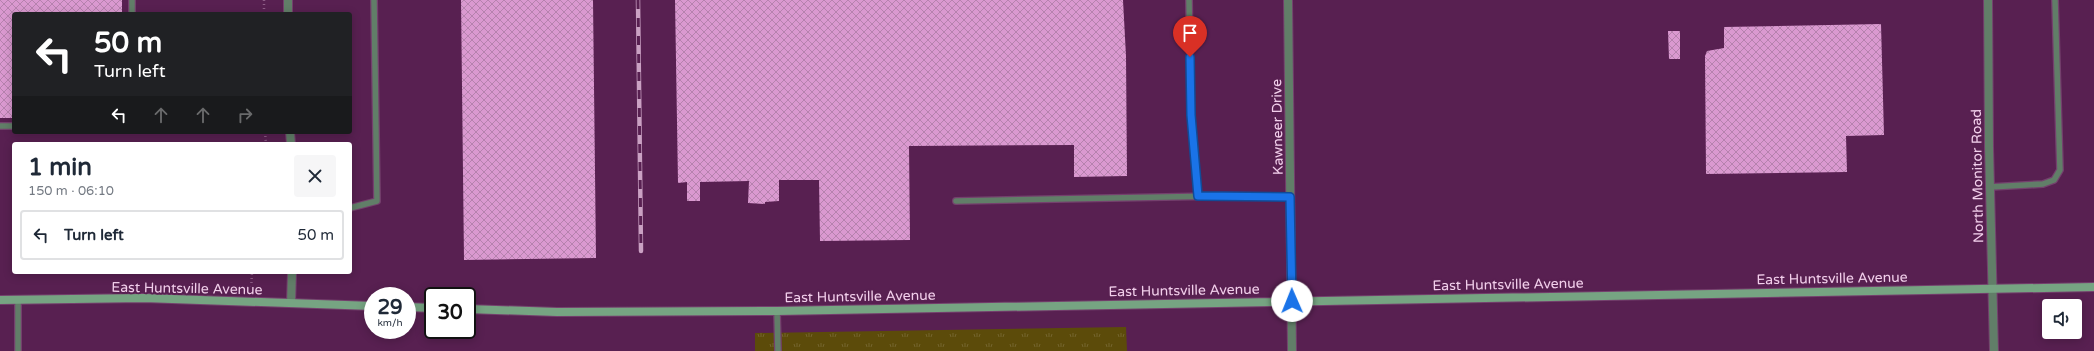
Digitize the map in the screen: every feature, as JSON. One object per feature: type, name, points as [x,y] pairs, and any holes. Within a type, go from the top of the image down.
[{"type":"main road","name":"East Huntsville Avenue","points":[[476,309],[557,312],[777,311],[2094,287]]},
{"type":"main road","name":"East Huntsville Avenue","points":[[0,300],[144,298],[364,306]]},
{"type":"street","points":[[288,0],[288,12]]},
{"type":"street","name":"Kawneer Drive","points":[[1288,0],[1292,351]]},
{"type":"street","name":"North Monitor Road","points":[[1988,0],[1994,351]]},
{"type":"street","points":[[291,303],[292,274]]},
{"type":"lane","points":[[132,0],[132,12]]},
{"type":"lane","points":[[352,207],[377,200],[374,0]]},
{"type":"lane","points":[[1189,0],[1191,115],[1198,196]]},
{"type":"lane","points":[[1990,187],[2043,184],[2054,180],[2060,170],[2055,0]]},
{"type":"lane","points":[[0,126],[12,126]]},
{"type":"lane","points":[[956,201],[1198,196],[1290,197]]},
{"type":"lane","points":[[18,299],[18,351]]},
{"type":"lane","points":[[777,311],[778,351]]},
{"type":"path","points":[[264,0],[264,12]]},
{"type":"path","points":[[251,302],[252,274]]},
{"type":"green space","points":[[1126,327],[1127,351],[755,351],[755,333]]},
{"type":"building","points":[[0,0],[122,0],[122,12],[12,12],[12,118],[0,118]]},
{"type":"building","points":[[461,0],[593,0],[596,258],[464,260]]},
{"type":"building","points":[[675,0],[1123,0],[1126,56],[1127,176],[1074,177],[1074,145],[909,146],[910,240],[820,241],[819,180],[779,180],[779,201],[765,202],[765,204],[748,203],[749,181],[700,182],[700,201],[687,201],[687,182],[678,183]]},
{"type":"building","points":[[1881,24],[1884,135],[1846,136],[1847,172],[1706,174],[1705,56],[1707,51],[1724,48],[1724,27]]},
{"type":"building","points":[[1668,31],[1680,31],[1680,59],[1669,59]]},
{"type":"railway","points":[[638,0],[641,251]]},
{"type":"route","points":[[1190,57],[1191,115],[1198,196],[1290,197],[1292,301]]}]
